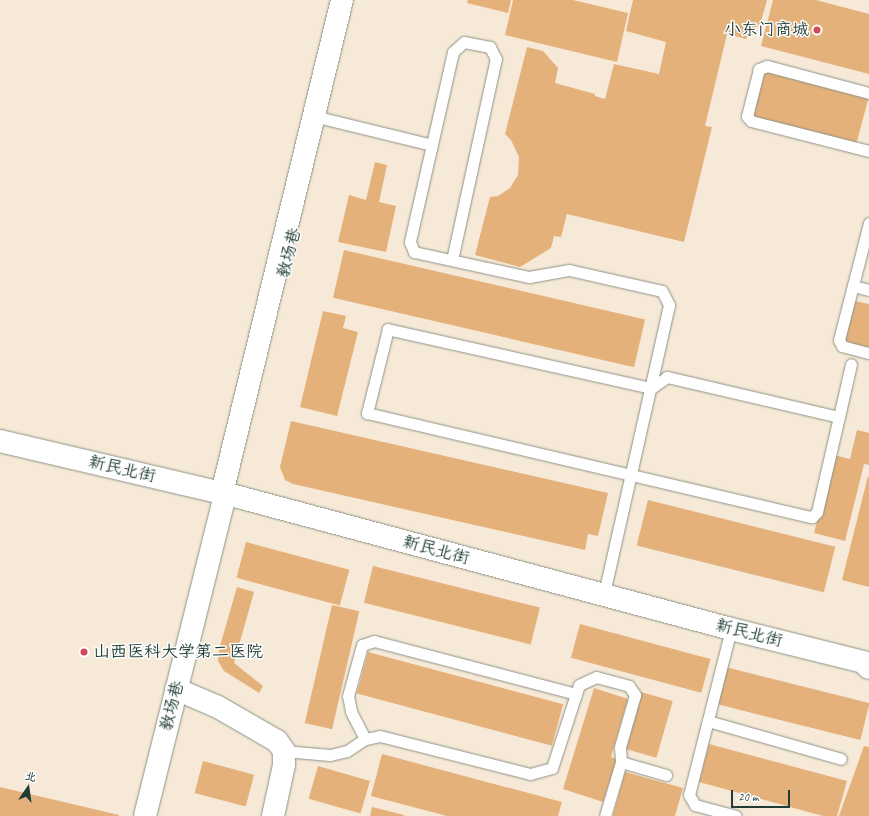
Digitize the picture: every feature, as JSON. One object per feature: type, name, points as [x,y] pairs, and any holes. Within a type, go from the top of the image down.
[{"type":"street","name":"教场巷","points":[[318,117],[342,0]]},
{"type":"street","name":"教场巷","points":[[146,816],[176,689],[225,497],[318,117],[351,0]]},
{"type":"street","name":"新民北街","points":[[0,441],[225,497],[730,632],[860,671],[869,669]]},
{"type":"street","name":"新民北街","points":[[0,451],[225,497]]},
{"type":"street","points":[[176,689],[218,707],[277,741],[284,752],[284,764],[276,815]]},
{"type":"lane","points":[[452,260],[496,59],[490,47],[464,42],[453,52],[410,242],[414,252],[452,260],[529,276],[569,270],[662,291],[669,305],[603,599]]},
{"type":"lane","points":[[869,93],[767,66],[759,69],[747,116],[751,121],[869,151]]},
{"type":"lane","points":[[318,117],[432,144]]},
{"type":"lane","points":[[869,223],[866,250],[853,286],[839,340],[842,346],[869,353]]},
{"type":"lane","points":[[853,286],[869,290]]},
{"type":"lane","points":[[839,417],[667,377],[651,388],[388,329],[367,413],[812,517],[817,512],[839,417],[851,364]]},
{"type":"lane","points":[[730,632],[689,795],[695,805],[736,816]]},
{"type":"lane","points":[[366,739],[351,711],[348,696],[362,645],[374,641],[576,694]]},
{"type":"lane","points":[[284,752],[330,755],[347,751],[366,739],[380,736],[530,774],[552,768],[579,685],[596,677],[629,686],[635,695],[620,747],[621,762],[605,816]]},
{"type":"lane","points":[[708,721],[841,759]]},
{"type":"lane","points":[[621,762],[666,776]]},
{"type":"building","points":[[468,0],[511,0],[508,13],[467,3]]},
{"type":"building","points":[[513,0],[573,0],[628,13],[617,62],[505,35]]},
{"type":"building","points":[[633,0],[767,0],[760,25],[752,29],[746,39],[727,34],[705,126],[712,127],[684,242],[567,214],[561,237],[554,236],[551,248],[520,267],[475,255],[490,197],[498,196],[510,188],[518,175],[519,157],[511,140],[505,134],[527,47],[543,51],[558,68],[555,83],[595,94],[595,96],[605,99],[614,64],[659,74],[666,42],[626,31]]},
{"type":"building","name":"小东门商城","points":[[773,0],[816,0],[869,14],[869,74],[761,46]]},
{"type":"building","points":[[765,71],[868,99],[855,147],[752,119]]},
{"type":"building","points":[[375,162],[387,165],[379,202],[396,206],[386,252],[338,242],[349,195],[366,200]]},
{"type":"building","points":[[344,250],[645,320],[634,367],[333,298]]},
{"type":"building","points":[[855,301],[869,304],[869,348],[844,342]]},
{"type":"building","points":[[323,311],[346,316],[343,328],[358,332],[337,416],[300,407]]},
{"type":"building","points":[[291,421],[608,493],[598,536],[588,534],[585,550],[293,484],[285,480],[280,467]]},
{"type":"building","points":[[857,430],[869,433],[869,465],[864,464],[845,541],[814,533],[834,455],[850,459]]},
{"type":"building","points":[[868,476],[869,477],[869,587],[842,580]]},
{"type":"building","points":[[648,500],[835,547],[824,592],[637,546]]},
{"type":"building","points":[[246,542],[349,570],[340,605],[236,578]]},
{"type":"building","points":[[373,566],[540,608],[531,644],[364,603]]},
{"type":"building","points":[[237,587],[254,592],[234,663],[263,686],[259,693],[224,671],[218,661],[220,646]]},
{"type":"building","points":[[332,605],[359,611],[332,729],[305,723]]},
{"type":"building","points":[[580,624],[710,659],[701,693],[571,658]]},
{"type":"building","points":[[368,652],[563,704],[552,746],[357,694]]},
{"type":"building","points":[[725,667],[869,703],[860,740],[716,704]]},
{"type":"building","points":[[594,688],[628,699],[611,757],[617,759],[603,802],[563,789]]},
{"type":"building","points":[[641,692],[673,701],[656,758],[625,749]]},
{"type":"building","points":[[709,744],[847,781],[837,816],[823,816],[699,782]]},
{"type":"building","points":[[864,746],[869,747],[869,816],[839,816]]},
{"type":"building","points":[[382,754],[562,802],[558,816],[447,816],[371,796]]},
{"type":"building","points":[[203,761],[254,775],[246,807],[194,793]]},
{"type":"building","points":[[318,766],[370,781],[361,814],[309,799]]},
{"type":"building","points":[[625,772],[683,788],[675,816],[613,816]]},
{"type":"building","points":[[0,787],[119,815],[119,816],[0,816]]},
{"type":"building","points":[[372,807],[404,815],[404,816],[370,816]]},
{"type":"place","name":"小东门商城","points":[[817,30]]},
{"type":"place","name":"山西医科大学第二医院","points":[[84,652]]}]
